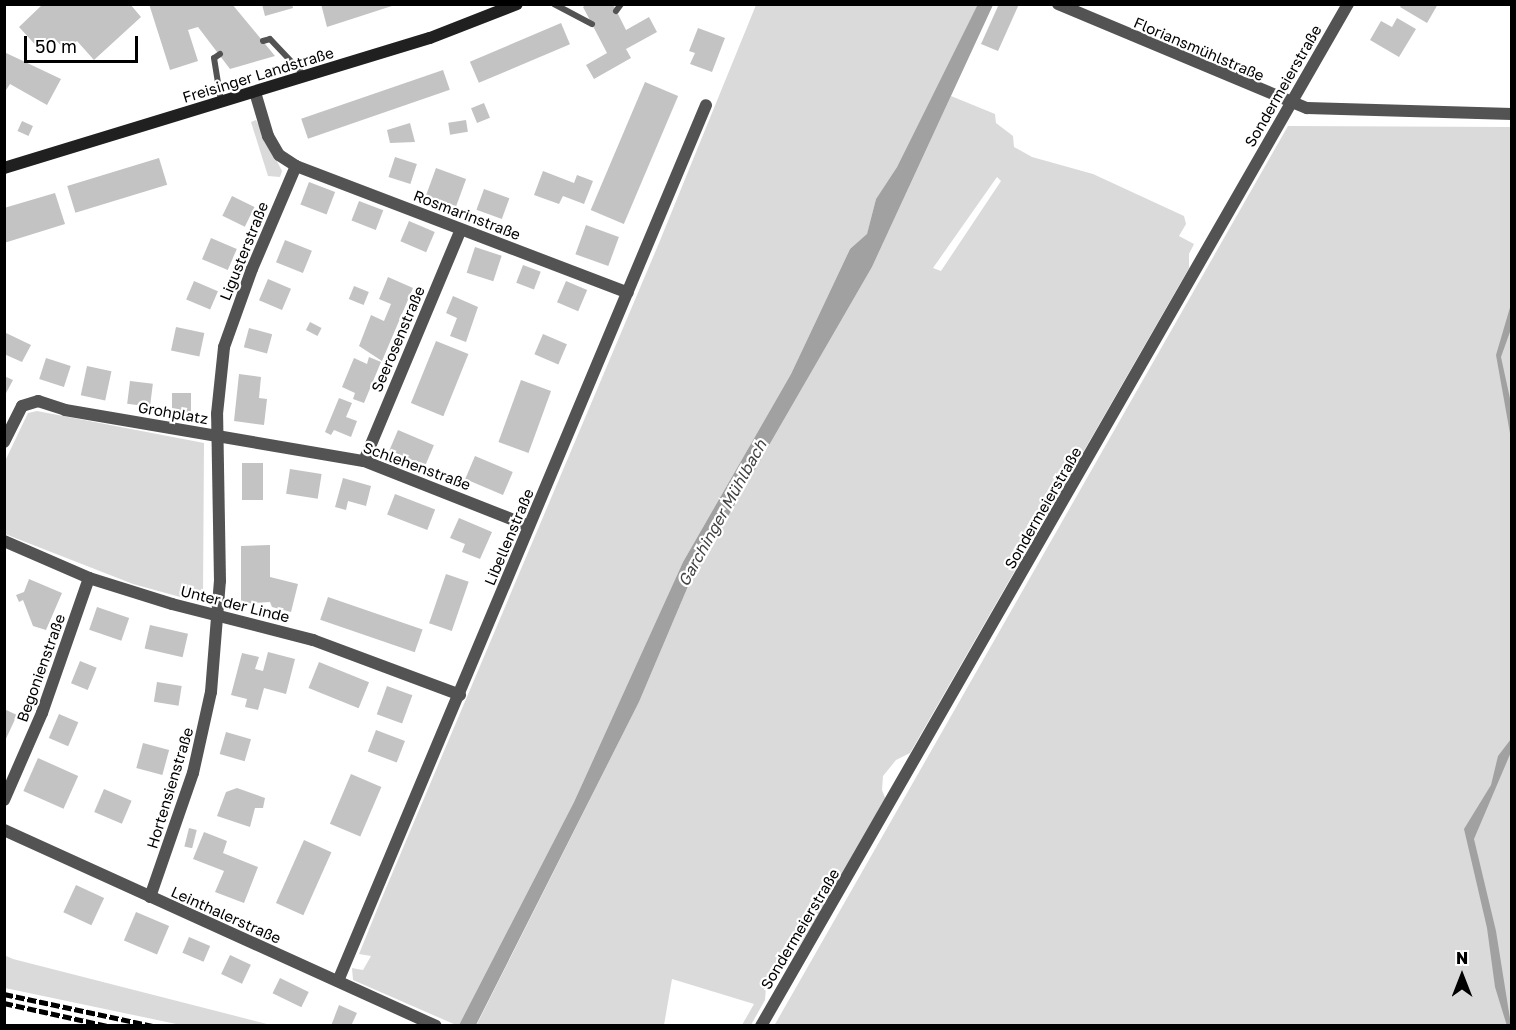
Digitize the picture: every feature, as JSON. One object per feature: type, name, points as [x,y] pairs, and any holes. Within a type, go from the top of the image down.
[{"type":"main road","name":"Freisinger Landstraße","points":[[4,168],[430,38],[518,4]]},
{"type":"street","name":"Floriansmühlstraße","points":[[1058,4],[1290,103],[1325,110],[1512,114]]},
{"type":"street","name":"Sondermeierstraße","points":[[761,1026],[1348,4]]},
{"type":"street","points":[[255,92],[273,145],[279,155],[296,166]]},
{"type":"street","name":"Libellenstraße","points":[[338,981],[706,105]]},
{"type":"street","name":"Rosmarinstraße","points":[[296,166],[628,293]]},
{"type":"street","name":"Ligusterstraße","points":[[219,436],[217,414],[224,347],[252,269],[296,166]]},
{"type":"street","name":"Seerosenstraße","points":[[364,461],[461,229]]},
{"type":"street","name":"Grohplatz","points":[[4,442],[22,406],[38,401],[65,410],[219,436],[219,615]]},
{"type":"street","name":"Schlehenstraße","points":[[219,436],[364,461],[529,526]]},
{"type":"street","name":"Unter der Linde","points":[[4,541],[89,578],[357,654],[460,695]]},
{"type":"street","name":"Begonienstraße","points":[[4,800],[42,713],[89,578]]},
{"type":"street","name":"Hortensienstraße","points":[[150,897],[203,738],[219,615]]},
{"type":"street","name":"Leinthalerstraße","points":[[4,830],[436,1026]]},
{"type":"lane","points":[[554,4],[592,24]]},
{"type":"lane","points":[[616,11],[621,4]]},
{"type":"lane","points":[[262,41],[270,39],[305,76]]},
{"type":"lane","points":[[220,54],[214,58],[221,102]]},
{"type":"shaded area","points":[[756,5],[978,5],[897,167],[876,199],[867,235],[850,249],[791,374],[683,562],[574,802],[459,1025],[456,1025],[353,980],[352,968],[363,970],[371,956],[359,954],[659,243]]},
{"type":"shaded area","points":[[951,96],[995,114],[996,123],[1013,136],[1014,147],[1032,157],[1093,174],[1184,216],[1186,224],[1179,236],[1194,244],[1189,254],[1189,268],[910,753],[896,760],[883,776],[882,790],[886,800],[799,947],[791,951],[766,988],[765,1000],[751,1025],[742,1025],[754,1004],[672,979],[664,1025],[476,1026],[639,702],[689,584],[872,267]],"holes":[[[997,177],[1001,181],[941,271],[933,268]]]},
{"type":"shaded area","points":[[256,120],[282,171],[280,177],[268,176],[251,122]]},
{"type":"shaded area","points":[[1288,126],[1511,127],[1511,1025],[774,1026]]},
{"type":"shaded area","points":[[37,411],[204,443],[203,596],[195,601],[133,584],[5,534],[5,461],[28,413]]},
{"type":"shaded area","points":[[4,955],[271,1025],[181,1025],[5,988]]},
{"type":"water","name":"Garchinger Mühlbach","points":[[978,4],[993,5],[872,267],[689,584],[639,702],[476,1025],[459,1025],[574,802],[683,562],[791,374],[850,249],[867,234],[876,199],[897,167]]},
{"type":"water","points":[[1511,304],[1511,329],[1501,357],[1511,403],[1511,439],[1496,355]]},
{"type":"water","points":[[1511,739],[1511,752],[1474,839],[1496,931],[1511,1025],[1507,1026],[1495,987],[1487,928],[1464,829],[1491,785],[1498,756]]},
{"type":"building","points":[[43,4],[130,4],[141,17],[94,60],[77,41],[66,51],[54,38],[40,50],[19,27]]},
{"type":"building","points":[[149,4],[232,4],[275,56],[230,69],[198,27],[188,30],[198,61],[170,70]]},
{"type":"building","points":[[262,4],[292,4],[293,8],[265,16]]},
{"type":"building","points":[[321,4],[395,4],[395,5],[327,27]]},
{"type":"building","points":[[587,4],[613,4],[626,30],[649,17],[657,32],[626,49],[631,58],[594,79],[586,65],[607,53],[583,7]]},
{"type":"building","points":[[999,4],[1019,4],[998,51],[981,44]]},
{"type":"building","points":[[1402,4],[1438,4],[1427,23],[1400,7]]},
{"type":"building","points":[[1397,18],[1416,29],[1399,57],[1370,40],[1381,21],[1392,27]]},
{"type":"building","points":[[561,23],[570,44],[479,83],[470,62]]},
{"type":"building","points":[[698,28],[725,38],[712,72],[690,64],[695,53],[689,51]]},
{"type":"building","points":[[4,52],[61,79],[47,105],[10,84],[4,93]]},
{"type":"building","points":[[443,70],[450,90],[308,139],[301,119]]},
{"type":"building","points":[[645,82],[678,96],[624,224],[591,210]]},
{"type":"building","points":[[484,103],[490,118],[477,123],[471,108]]},
{"type":"building","points":[[466,120],[468,132],[450,135],[448,123]]},
{"type":"building","points":[[22,121],[33,126],[28,136],[18,131]]},
{"type":"building","points":[[410,123],[415,142],[390,143],[387,130]]},
{"type":"building","points":[[395,157],[417,164],[410,184],[389,177]]},
{"type":"building","points":[[159,158],[167,185],[75,213],[67,186]]},
{"type":"building","points":[[436,168],[466,179],[456,206],[426,195]]},
{"type":"building","points":[[543,171],[574,183],[577,175],[593,181],[584,204],[563,196],[559,204],[534,195]]},
{"type":"building","points":[[309,182],[335,192],[327,214],[300,204]]},
{"type":"building","points":[[484,189],[509,198],[502,219],[476,210]]},
{"type":"building","points":[[55,193],[65,224],[4,243],[4,208]]},
{"type":"building","points":[[232,196],[254,207],[245,227],[222,216]]},
{"type":"building","points":[[359,201],[383,210],[376,230],[351,221]]},
{"type":"building","points":[[409,221],[435,232],[426,252],[400,241]]},
{"type":"building","points":[[586,225],[619,237],[608,266],[575,254]]},
{"type":"building","points":[[211,238],[237,249],[228,270],[202,259]]},
{"type":"building","points":[[285,240],[312,251],[303,273],[276,262]]},
{"type":"building","points":[[475,247],[502,256],[493,281],[467,273]]},
{"type":"building","points":[[523,265],[541,272],[534,290],[516,283]]},
{"type":"building","points":[[388,277],[413,288],[382,361],[359,346],[371,315],[384,321],[391,304],[379,299]]},
{"type":"building","points":[[268,279],[291,289],[282,310],[259,300]]},
{"type":"building","points":[[194,281],[218,291],[210,310],[186,299]]},
{"type":"building","points":[[566,281],[587,290],[578,311],[557,302]]},
{"type":"building","points":[[354,286],[369,292],[364,305],[349,299]]},
{"type":"building","points":[[453,296],[478,307],[466,342],[450,336],[457,318],[446,313]]},
{"type":"building","points":[[310,322],[322,328],[317,336],[306,330]]},
{"type":"building","points":[[176,327],[204,333],[199,357],[171,350]]},
{"type":"building","points":[[249,328],[272,334],[267,354],[244,347]]},
{"type":"building","points":[[4,332],[31,345],[22,362],[4,354]]},
{"type":"building","points":[[543,334],[567,344],[558,364],[534,354]]},
{"type":"building","points":[[436,341],[468,354],[443,416],[411,403]]},
{"type":"building","points":[[369,357],[381,362],[364,403],[353,399],[355,393],[342,387],[354,358],[367,364]]},
{"type":"building","points":[[46,358],[71,366],[64,387],[39,379]]},
{"type":"building","points":[[87,366],[111,371],[105,401],[81,395]]},
{"type":"building","points":[[239,374],[261,377],[259,398],[267,399],[264,425],[234,421]]},
{"type":"building","points":[[4,376],[13,380],[4,397]]},
{"type":"building","points":[[521,380],[551,391],[528,453],[498,442]]},
{"type":"building","points":[[130,381],[153,384],[150,407],[127,404]]},
{"type":"building","points":[[172,393],[191,393],[191,412],[172,412]]},
{"type":"building","points":[[339,398],[352,403],[346,417],[357,421],[351,437],[334,430],[331,435],[325,432]]},
{"type":"building","points":[[398,430],[434,445],[425,465],[389,450]]},
{"type":"building","points":[[475,456],[513,472],[503,495],[465,479]]},
{"type":"building","points":[[242,463],[263,463],[263,500],[242,500]]},
{"type":"building","points":[[290,469],[322,474],[318,499],[286,494]]},
{"type":"building","points":[[343,478],[371,486],[366,506],[348,501],[346,510],[335,507]]},
{"type":"building","points":[[395,494],[435,509],[427,530],[387,515]]},
{"type":"building","points":[[459,518],[492,532],[480,559],[462,552],[465,544],[450,538]]},
{"type":"building","points":[[270,545],[270,577],[298,584],[291,612],[272,607],[270,602],[241,604],[241,546]]},
{"type":"building","points":[[446,574],[469,582],[452,631],[429,623]]},
{"type":"building","points":[[29,579],[62,593],[46,630],[33,626],[23,600],[19,602],[16,595],[24,592]]},
{"type":"building","points":[[328,597],[423,630],[415,652],[320,620]]},
{"type":"building","points":[[97,607],[129,618],[121,641],[89,630]]},
{"type":"building","points":[[150,625],[188,634],[183,657],[145,648]]},
{"type":"building","points":[[268,652],[295,659],[286,694],[264,688],[258,710],[245,707],[247,699],[231,695],[242,653],[259,657],[255,669],[263,671]]},
{"type":"building","points":[[80,661],[97,668],[88,690],[71,683]]},
{"type":"building","points":[[319,662],[369,682],[359,708],[309,688]]},
{"type":"building","points":[[157,682],[182,686],[179,706],[154,702]]},
{"type":"building","points":[[387,686],[412,695],[402,723],[377,714]]},
{"type":"building","points":[[4,709],[17,715],[4,743]]},
{"type":"building","points":[[59,714],[78,722],[68,746],[49,738]]},
{"type":"building","points":[[376,730],[405,741],[397,763],[368,751]]},
{"type":"building","points":[[226,732],[251,739],[245,761],[220,754]]},
{"type":"building","points":[[143,743],[169,750],[162,775],[136,768]]},
{"type":"building","points":[[38,758],[78,776],[64,809],[23,791]]},
{"type":"building","points":[[351,774],[381,787],[360,837],[330,824]]},
{"type":"building","points":[[237,788],[265,798],[263,808],[255,808],[250,827],[217,816],[226,792]]},
{"type":"building","points":[[104,789],[132,801],[122,824],[94,812]]},
{"type":"building","points":[[189,828],[197,830],[192,848],[184,846]]},
{"type":"building","points":[[204,832],[227,841],[223,853],[258,867],[244,903],[215,892],[224,871],[193,859]]},
{"type":"building","points":[[304,840],[331,852],[303,915],[276,903]]},
{"type":"building","points":[[76,885],[104,898],[91,925],[63,912]]},
{"type":"building","points":[[136,912],[169,926],[157,955],[124,941]]},
{"type":"building","points":[[189,937],[210,946],[204,962],[182,953]]},
{"type":"building","points":[[230,955],[251,965],[242,984],[221,974]]},
{"type":"building","points":[[280,978],[309,992],[301,1007],[273,993]]},
{"type":"building","points":[[339,1005],[357,1013],[351,1026],[331,1026]]},
{"type":"railway","points":[[4,994],[153,1026]]},
{"type":"railway","points":[[4,1003],[108,1026]]}]
